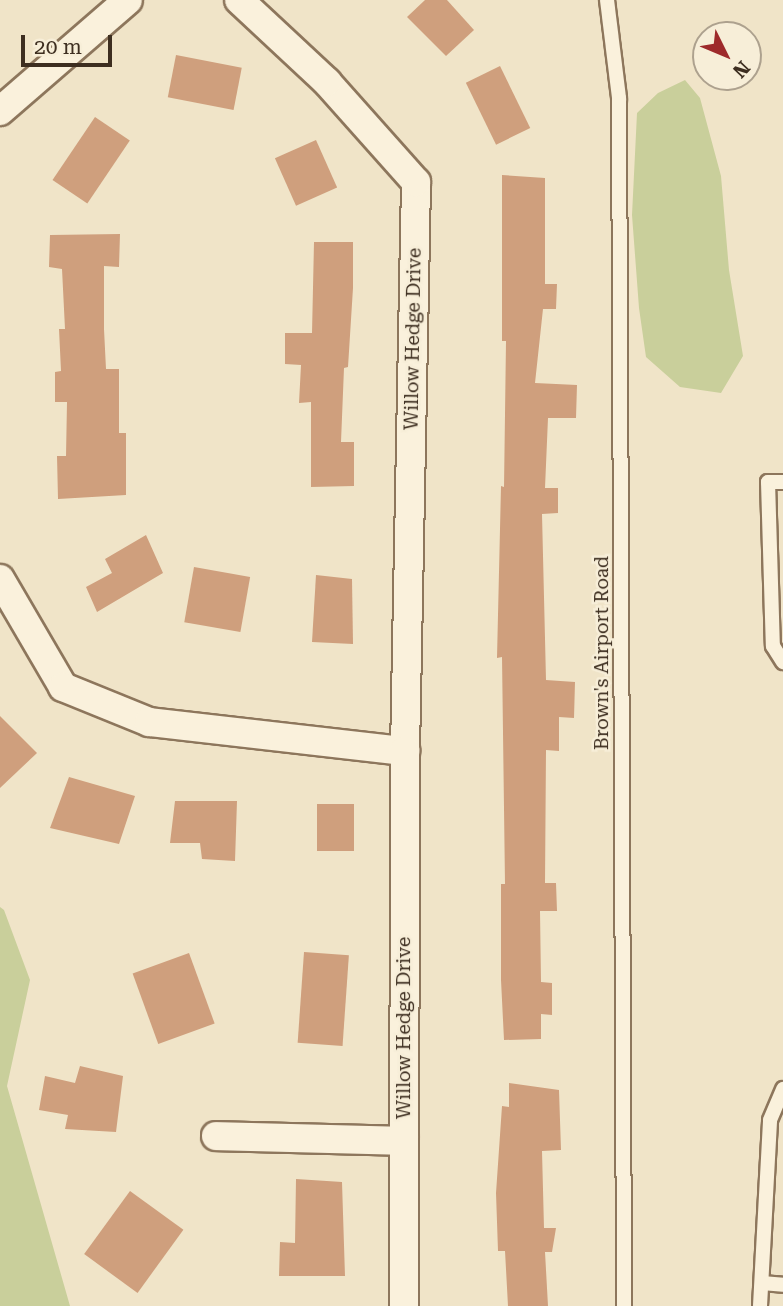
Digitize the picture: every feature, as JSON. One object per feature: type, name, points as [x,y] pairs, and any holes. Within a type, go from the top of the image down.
[{"type":"street","points":[[0,111],[128,0]]},
{"type":"street","name":"Willow Hedge Drive","points":[[239,0],[327,82],[416,182],[405,751],[404,1306]]},
{"type":"street","points":[[0,579],[63,687],[149,722],[405,751]]},
{"type":"street","points":[[216,1136],[404,1141]]},
{"type":"lane","name":"Brown's Airport Road","points":[[607,0],[619,98],[624,1306]]},
{"type":"lane","points":[[783,482],[768,482],[773,646],[783,662]]},
{"type":"lane","points":[[760,1306],[770,1121],[783,1089]]},
{"type":"lane","points":[[762,1283],[783,1285]]},
{"type":"green space","points":[[685,80],[700,98],[721,176],[729,270],[743,356],[721,393],[680,387],[646,357],[639,308],[632,215],[637,113],[658,93]]},
{"type":"green space","points":[[0,907],[4,910],[30,980],[7,1086],[70,1306],[0,1306]]},
{"type":"building","points":[[425,0],[447,0],[474,30],[446,56],[407,17]]},
{"type":"building","points":[[176,55],[242,68],[234,110],[168,97]]},
{"type":"building","points":[[500,66],[530,128],[496,145],[466,83]]},
{"type":"building","points":[[95,117],[130,140],[87,203],[53,180]]},
{"type":"building","points":[[316,140],[337,188],[296,206],[275,158]]},
{"type":"building","points":[[502,175],[545,178],[545,284],[557,284],[556,309],[543,309],[535,383],[577,385],[576,418],[548,418],[545,488],[558,488],[558,513],[542,514],[546,680],[575,682],[574,718],[559,717],[559,751],[546,750],[545,883],[556,883],[557,911],[540,911],[541,982],[552,983],[552,1015],[541,1014],[541,1039],[504,1040],[501,980],[501,884],[505,884],[502,657],[497,658],[501,486],[504,487],[506,341],[502,341]]},
{"type":"building","points":[[120,234],[119,267],[104,266],[104,329],[106,369],[119,369],[119,433],[126,433],[126,495],[58,499],[57,456],[66,456],[67,402],[55,402],[55,372],[61,371],[59,329],[65,329],[62,269],[49,267],[50,235]]},
{"type":"building","points":[[314,242],[353,242],[353,288],[348,367],[344,368],[341,442],[354,442],[354,486],[311,487],[311,402],[299,403],[301,365],[285,364],[285,333],[312,333]]},
{"type":"building","points":[[146,535],[163,573],[97,612],[86,587],[112,573],[105,559]]},
{"type":"building","points":[[194,567],[250,577],[240,632],[184,622]]},
{"type":"building","points":[[316,575],[352,579],[353,644],[312,642]]},
{"type":"building","points":[[0,716],[37,753],[0,788]]},
{"type":"building","points":[[69,777],[135,796],[119,844],[50,828]]},
{"type":"building","points":[[175,801],[237,801],[235,861],[202,859],[200,843],[170,843]]},
{"type":"building","points":[[317,804],[354,804],[354,851],[317,851]]},
{"type":"building","points":[[304,952],[349,955],[343,1046],[298,1043]]},
{"type":"building","points":[[189,953],[215,1023],[158,1044],[133,974]]},
{"type":"building","points":[[80,1066],[123,1076],[116,1132],[65,1129],[68,1115],[39,1110],[45,1076],[75,1083]]},
{"type":"building","points":[[509,1083],[559,1090],[561,1150],[542,1151],[544,1228],[556,1228],[552,1252],[545,1252],[548,1306],[508,1306],[505,1251],[498,1251],[496,1193],[502,1106],[509,1107]]},
{"type":"building","points":[[296,1179],[342,1182],[345,1276],[279,1276],[280,1242],[295,1243]]},
{"type":"building","points":[[130,1191],[183,1230],[138,1293],[84,1254]]}]
